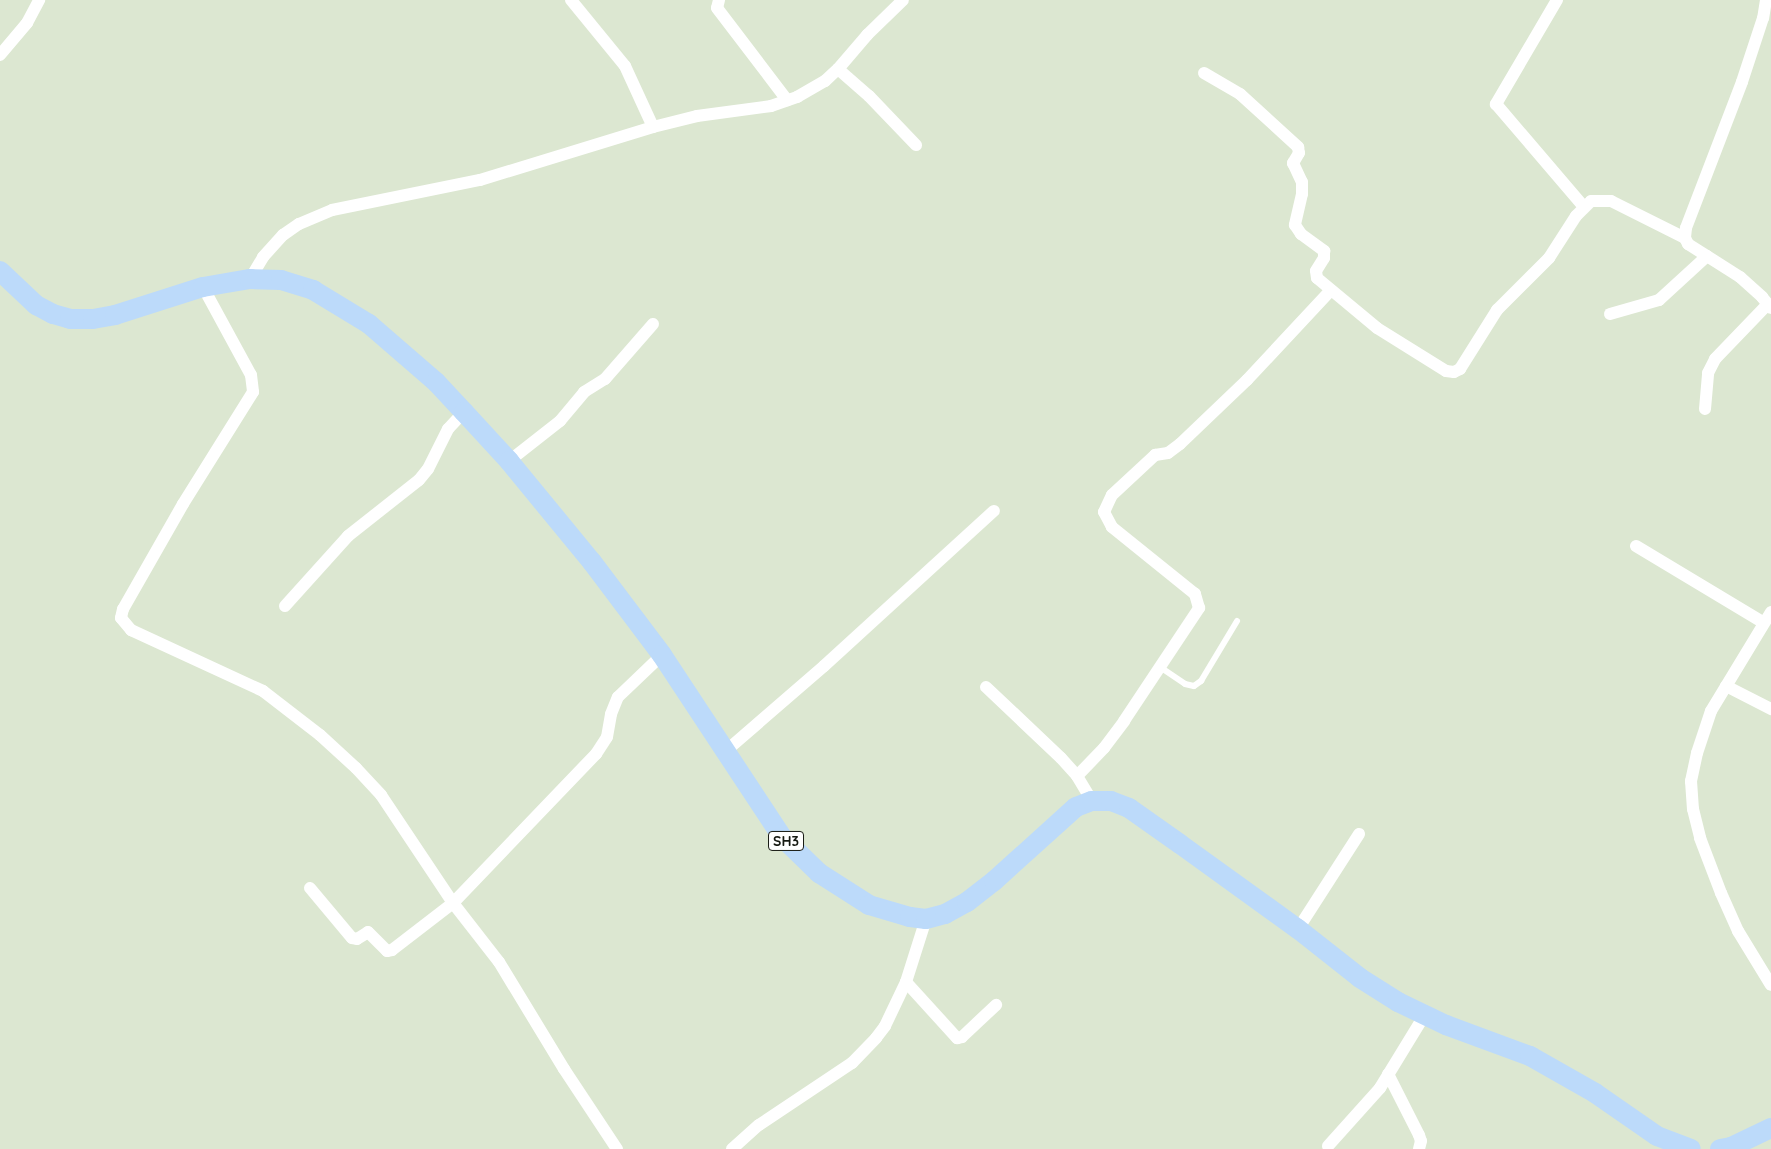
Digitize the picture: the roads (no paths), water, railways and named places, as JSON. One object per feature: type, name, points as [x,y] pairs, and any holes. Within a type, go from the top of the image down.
[{"type":"main road","name":"SH3","points":[[0,271],[36,305],[53,314],[70,319],[93,319],[115,315],[203,287],[250,279],[281,280],[313,290],[342,305],[369,324],[436,382],[509,460],[598,570],[662,655],[727,750],[782,837],[819,873],[869,904],[892,913],[926,919],[945,914],[967,902],[994,881],[1076,807],[1092,801]]},
{"type":"main road","points":[[1092,801],[1111,801],[1129,808],[1298,929],[1360,978],[1424,1016],[1530,1056],[1594,1094],[1653,1142],[1691,1149]]},
{"type":"main road","points":[[1727,1148],[1771,1128]]},
{"type":"street","points":[[0,55],[27,23],[39,0]]},
{"type":"street","points":[[571,0],[625,66],[653,127]]},
{"type":"street","points":[[719,0],[717,8],[787,100]]},
{"type":"street","points":[[250,279],[262,257],[283,234],[299,224],[332,210],[480,180],[653,127],[697,116],[771,106],[787,100],[809,90],[838,69],[867,35],[903,0]]},
{"type":"street","points":[[1557,0],[1496,104],[1584,207]]},
{"type":"street","points":[[1705,409],[1708,373],[1715,359],[1769,306],[1740,277],[1688,244],[1685,238],[1686,228],[1760,27],[1766,0]]},
{"type":"street","points":[[838,69],[868,96],[916,145]]},
{"type":"street","points":[[1204,73],[1240,94],[1298,147],[1299,153],[1293,163],[1302,182],[1302,194],[1295,225],[1301,234],[1324,251],[1325,254],[1316,274],[1331,290],[1377,328],[1446,371],[1454,372],[1460,369],[1497,310],[1549,258],[1584,207],[1591,201],[1611,201],[1685,238]]},
{"type":"street","points":[[1610,314],[1659,300],[1707,256]]},
{"type":"street","points":[[203,287],[251,375],[253,392],[183,504],[123,609],[121,618],[131,630],[263,691],[320,735],[381,795],[453,904],[499,962],[564,1069],[618,1149]]},
{"type":"street","points":[[1077,776],[1104,748],[1199,608],[1199,602],[1195,594],[1112,527],[1105,518],[1107,506],[1112,495],[1155,455],[1168,452],[1180,444],[1247,380],[1331,290]]},
{"type":"street","points":[[509,460],[560,421],[584,392],[605,379],[653,324]]},
{"type":"street","points":[[286,606],[348,536],[420,480],[431,464],[448,429],[464,412]]},
{"type":"street","points":[[727,750],[824,666],[994,511]]},
{"type":"street","points":[[1636,546],[1764,623]]},
{"type":"street","points":[[1771,612],[1711,711],[1697,753],[1691,781],[1693,809],[1700,838],[1721,893],[1738,931],[1771,985]]},
{"type":"street","points":[[310,888],[352,938],[358,939],[368,932],[389,951],[453,904],[604,745],[618,697],[662,655]]},
{"type":"street","points":[[1726,686],[1771,709]]},
{"type":"street","points":[[986,687],[1061,758],[1077,776],[1092,801]]},
{"type":"street","points":[[1298,929],[1359,834]]},
{"type":"street","points":[[732,1149],[746,1134],[852,1063],[865,1051],[885,1026],[906,982],[926,919]]},
{"type":"street","points":[[906,982],[957,1038],[962,1037],[996,1005]]},
{"type":"street","points":[[1328,1146],[1366,1105],[1388,1074],[1424,1016]]},
{"type":"street","points":[[1388,1074],[1419,1135],[1421,1141],[1419,1149]]},
{"type":"lane","points":[[1160,667],[1185,684],[1194,686],[1200,681],[1237,621]]}]
